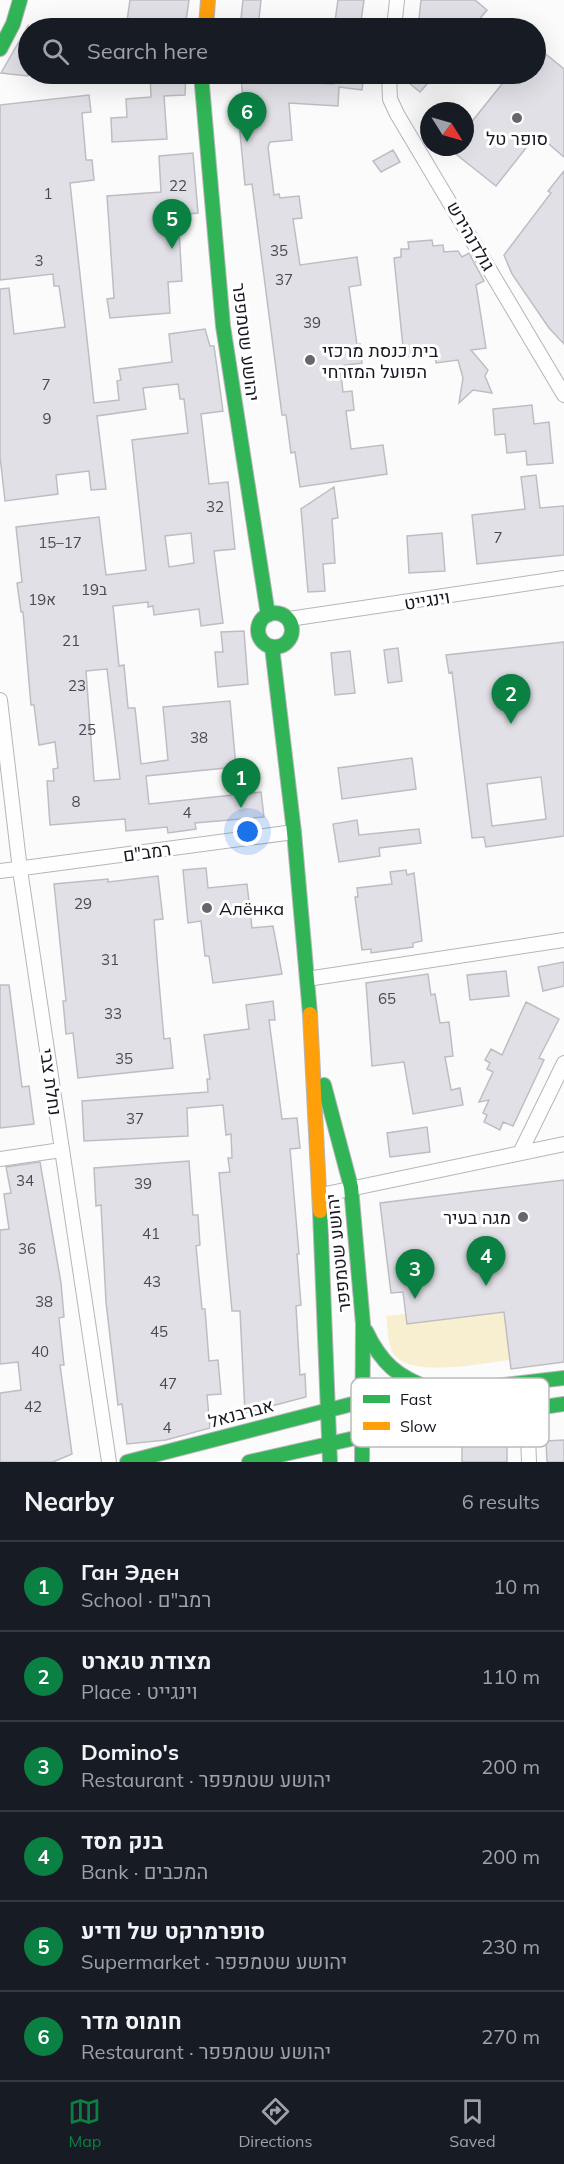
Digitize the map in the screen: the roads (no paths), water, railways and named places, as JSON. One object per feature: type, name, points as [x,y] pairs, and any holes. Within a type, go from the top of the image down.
[{"type":"street","points":[[395,18],[397,0]]},
{"type":"street","points":[[0,48],[18,6]]},
{"type":"street","name":"יהושע שטמפפר","points":[[202,84],[223,327],[268,615]]},
{"type":"street","name":"גולדנהירש","points":[[389,84],[390,99],[397,114],[564,395]]},
{"type":"street","name":"וינגייט","points":[[289,619],[564,578]]},
{"type":"street","points":[[279,613],[289,619],[293,630],[289,641],[279,648],[262,642],[258,632],[260,621],[268,615],[279,613]]},
{"type":"street","name":"יהושע שטמפפר","points":[[272,647],[294,832],[313,1045],[330,1408],[330,1462]]},
{"type":"street","name":"נחלת צבי","points":[[0,700],[20,870],[109,1462]]},
{"type":"street","name":"רמב\"ם","points":[[0,871],[294,832]]},
{"type":"street","points":[[307,979],[564,940]]},
{"type":"street","name":"יהושע שטמפפר","points":[[313,1045],[351,1187],[363,1324],[364,1378]]},
{"type":"street","points":[[520,1151],[564,1062]]},
{"type":"street","points":[[321,1195],[520,1151],[564,1144]]},
{"type":"street","points":[[0,1159],[61,1150]]},
{"type":"street","points":[[363,1324],[377,1355],[393,1373],[401,1378]]},
{"type":"street","name":"אברבנאל","points":[[549,1380],[564,1378]]},
{"type":"street","name":"אברבנאל","points":[[127,1462],[351,1404]]},
{"type":"street","points":[[549,1406],[564,1404]]},
{"type":"street","points":[[249,1462],[351,1439]]},
{"type":"street","name":"יהושע שטמפפר","points":[[362,1462],[363,1447]]},
{"type":"street","points":[[528,1447],[529,1462]]},
{"type":"place","name":"סופר טל","points":[[517,118]]},
{"type":"place","name":"חומוס מדר","points":[[247,142]]},
{"type":"place","name":"סופרמרקט של ודיע","points":[[172,249]]},
{"type":"place","name":"בית כנסת מרכזי הפועל המזרחי","points":[[310,360]]},
{"type":"place","name":"מצודת טגארט","points":[[511,724]]},
{"type":"place","name":"Ган Эден","points":[[241,808]]},
{"type":"place","name":"Алёнка","points":[[207,908]]},
{"type":"place","name":"מגה בעיר","points":[[523,1217]]},
{"type":"place","name":"בנק מסד","points":[[486,1286]]},
{"type":"place","name":"Domino's","points":[[415,1299]]}]
